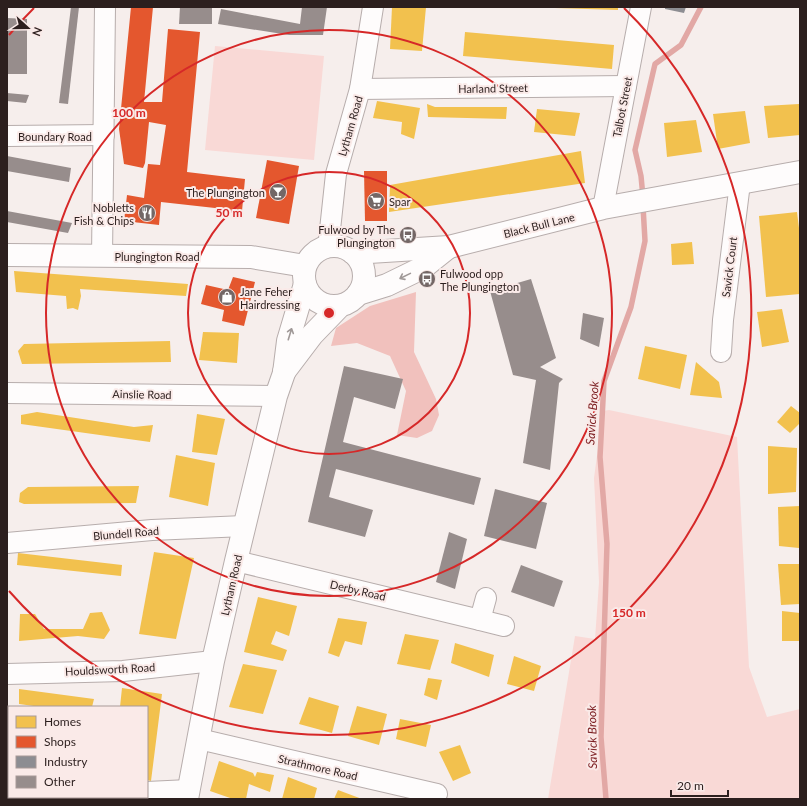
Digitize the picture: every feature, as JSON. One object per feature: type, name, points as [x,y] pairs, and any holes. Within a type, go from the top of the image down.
[{"type":"street","points":[[102,256],[105,7]]},
{"type":"street","name":"Lytham Road","points":[[332,246],[329,238],[336,174],[360,89],[373,7]]},
{"type":"street","name":"Talbot Street","points":[[603,208],[641,7]]},
{"type":"street","name":"Harland Street","points":[[360,89],[626,86]]},
{"type":"street","name":"Boundary Road","points":[[7,136],[104,135]]},
{"type":"street","points":[[740,183],[800,172]]},
{"type":"street","name":"Black Bull Lane","points":[[353,252],[449,247],[603,208],[740,183]]},
{"type":"street","name":"Savick Court","points":[[721,352],[723,320],[740,183]]},
{"type":"street","points":[[332,246],[344,247],[353,252],[361,261],[364,272],[363,284],[358,294],[350,302],[340,306],[327,306],[316,300],[307,290],[305,275],[312,256],[321,249],[332,246]]},
{"type":"street","name":"Black Bull Lane","points":[[358,294],[387,285],[424,267],[449,247]]},
{"type":"street","name":"Plungington Road","points":[[7,255],[251,257],[305,275]]},
{"type":"street","name":"Lytham Road","points":[[188,794],[213,661],[276,396],[284,373],[288,341],[305,275]]},
{"type":"street","name":"Lytham Road","points":[[284,373],[312,335],[340,306]]},
{"type":"street","name":"Ainslie Road","points":[[7,393],[276,396]]},
{"type":"street","name":"Blundell Road","points":[[7,543],[152,530],[244,526]]},
{"type":"street","name":"Derby Road","points":[[236,561],[504,626]]},
{"type":"street","points":[[480,620],[486,598]]},
{"type":"street","name":"Houldsworth Road","points":[[7,674],[123,670],[213,661]]},
{"type":"street","name":"Strathmore Road","points":[[198,739],[437,794]]},
{"type":"street","points":[[148,792],[188,794]]},
{"type":"street","points":[[7,799],[26,798]]},
{"type":"shaded area","points":[[215,46],[324,56],[314,160],[205,150]]},
{"type":"shaded area","points":[[416,292],[414,352],[436,399],[439,415],[432,431],[417,438],[397,435],[406,391],[390,356],[357,343],[331,346],[336,328],[370,306]]},
{"type":"shaded area","points":[[609,410],[737,437],[749,667],[767,717],[800,709],[800,799],[548,799],[575,636],[595,639],[599,582],[594,478],[603,411]]},
{"type":"building: Homes","points":[[392,7],[426,7],[422,51],[390,49]]},
{"type":"building: Homes","points":[[618,7],[618,10],[555,8]]},
{"type":"building: Homes","points":[[465,32],[614,45],[612,69],[463,56]]},
{"type":"building: Homes","points":[[377,101],[420,108],[414,139],[401,134],[402,122],[373,118]]},
{"type":"building: Homes","points":[[427,104],[435,107],[507,107],[506,119],[428,117]]},
{"type":"building: Homes","points":[[799,104],[800,135],[768,138],[764,106]]},
{"type":"building: Homes","points":[[537,109],[580,113],[575,136],[534,132]]},
{"type":"building: Homes","points":[[745,111],[750,143],[718,149],[713,114]]},
{"type":"building: Homes","points":[[696,120],[702,152],[667,157],[664,123]]},
{"type":"building: Homes","points":[[581,151],[585,183],[389,212],[390,185]]},
{"type":"building: Homes","points":[[797,212],[800,236],[800,294],[766,297],[759,216]]},
{"type":"building: Homes","points":[[692,242],[694,264],[672,265],[671,244]]},
{"type":"building: Homes","points":[[14,271],[188,284],[186,296],[80,289],[81,296],[78,310],[73,308],[67,309],[66,296],[16,292]]},
{"type":"building: Homes","points":[[782,309],[789,342],[762,347],[757,312]]},
{"type":"building: Homes","points":[[203,332],[239,333],[237,363],[199,360]]},
{"type":"building: Homes","points":[[170,341],[171,362],[22,364],[18,351],[24,344]]},
{"type":"building: Homes","points":[[645,346],[687,355],[680,389],[638,379]]},
{"type":"building: Homes","points":[[696,362],[719,382],[722,398],[690,395]]},
{"type":"building: Homes","points":[[791,406],[800,413],[800,423],[790,433],[777,422]]},
{"type":"building: Homes","points":[[37,412],[134,427],[153,425],[150,442],[21,424],[21,415]]},
{"type":"building: Homes","points":[[197,414],[225,419],[217,455],[192,452]]},
{"type":"building: Homes","points":[[768,446],[797,448],[796,492],[768,494]]},
{"type":"building: Homes","points":[[176,455],[215,463],[208,506],[169,497]]},
{"type":"building: Homes","points":[[139,486],[136,503],[24,504],[19,502],[20,493],[28,487]]},
{"type":"building: Homes","points":[[800,506],[799,548],[779,546],[778,507]]},
{"type":"building: Homes","points":[[154,552],[194,558],[176,639],[139,634]]},
{"type":"building: Homes","points":[[18,553],[122,565],[121,576],[17,565]]},
{"type":"building: Homes","points":[[778,564],[800,564],[800,604],[781,605]]},
{"type":"building: Homes","points":[[258,597],[297,606],[289,636],[276,631],[271,644],[287,650],[283,661],[244,652]]},
{"type":"building: Homes","points":[[782,611],[800,613],[800,641],[782,641]]},
{"type":"building: Homes","points":[[102,612],[110,630],[104,639],[78,636],[19,641],[20,614],[35,614],[44,629],[83,629],[90,613]]},
{"type":"building: Homes","points":[[338,618],[367,622],[362,645],[345,641],[339,657],[328,653]]},
{"type":"building: Homes","points":[[405,634],[439,640],[430,670],[397,664]]},
{"type":"building: Homes","points":[[455,643],[494,655],[489,677],[451,663]]},
{"type":"building: Homes","points":[[514,656],[541,666],[534,691],[507,684]]},
{"type":"building: Homes","points":[[243,664],[277,670],[263,714],[229,707]]},
{"type":"building: Homes","points":[[428,678],[442,680],[437,700],[424,695]]},
{"type":"building: Homes","points":[[122,688],[162,694],[151,781],[148,780],[148,706],[120,706]]},
{"type":"building: Homes","points":[[19,689],[94,699],[92,706],[34,706],[19,704]]},
{"type":"building: Homes","points":[[309,697],[339,706],[332,733],[299,724]]},
{"type":"building: Homes","points":[[357,706],[387,714],[379,745],[348,736]]},
{"type":"building: Homes","points":[[400,719],[431,725],[426,747],[396,739]]},
{"type":"building: Homes","points":[[460,745],[471,773],[453,781],[439,752]]},
{"type":"building: Homes","points":[[219,761],[253,773],[255,777],[257,772],[274,775],[270,792],[249,784],[246,799],[233,799],[210,791]]},
{"type":"building: Homes","points":[[288,777],[317,788],[314,799],[282,799]]},
{"type":"building: Homes","points":[[338,790],[362,799],[334,799]]},
{"type":"building: Shops","points":[[131,7],[153,7],[144,102],[162,102],[168,29],[200,32],[187,172],[245,179],[242,211],[161,202],[159,225],[124,221],[127,195],[144,198],[148,164],[160,165],[166,125],[149,122],[145,163],[143,168],[124,164],[119,129]]},
{"type":"building: Shops","name":"The Plungington","points":[[267,160],[299,166],[289,224],[256,218]]},
{"type":"building: Shops","name":"Spar","points":[[364,171],[387,171],[387,221],[365,221]]},
{"type":"building: Shops","name":"Jane Feher Hairdressing","points":[[233,277],[255,282],[244,326],[222,321],[224,310],[201,304],[206,285],[228,290]]},
{"type":"building: Industry","points":[[665,7],[686,7],[684,13],[665,9]]},
{"type":"building: Other","points":[[71,7],[79,7],[68,104],[59,103]]},
{"type":"building: Other","points":[[180,7],[212,7],[212,24],[179,24]]},
{"type":"building: Other","points":[[302,7],[327,7],[323,35],[289,35],[218,24],[221,9],[300,24]]},
{"type":"building: Other","points":[[7,18],[27,19],[27,74],[7,74]]},
{"type":"building: Other","points":[[7,93],[29,95],[26,103],[7,101]]},
{"type":"building: Other","points":[[7,156],[71,168],[69,182],[7,171]]},
{"type":"building: Other","points":[[7,211],[72,223],[68,233],[7,222]]},
{"type":"building: Other","points":[[531,279],[556,358],[540,367],[563,379],[559,383],[550,470],[523,463],[536,380],[513,375],[490,291]]},
{"type":"building: Other","points":[[583,313],[604,318],[599,347],[580,339]]},
{"type":"building: Other","points":[[344,366],[403,379],[395,409],[354,397],[343,442],[481,478],[474,505],[336,469],[329,497],[373,510],[365,537],[308,522]]},
{"type":"building: Other","points":[[495,489],[547,503],[536,549],[484,536]]},
{"type":"building: Other","points":[[449,532],[467,539],[455,589],[436,582]]},
{"type":"building: Other","points":[[521,565],[563,581],[554,607],[511,592]]},
{"type":"waterway","name":"Savick Brook","points":[[643,197],[641,176],[635,150],[655,64],[681,45],[701,7]]},
{"type":"waterway","name":"Savick Brook","points":[[606,799],[601,737],[607,544],[600,457],[604,381],[631,307],[645,241],[643,206]]},
{"type":"place","name":"The Plungington","points":[[278,192]]},
{"type":"place","name":"Spar","points":[[376,201]]},
{"type":"place","name":"Nobletts Fish & Chips","points":[[147,213]]},
{"type":"place","name":"Fulwood by The Plungington","points":[[408,235]]},
{"type":"place","name":"Fulwood opp The Plungington","points":[[427,279]]},
{"type":"place","name":"Jane Feher Hairdressing","points":[[227,297]]}]
